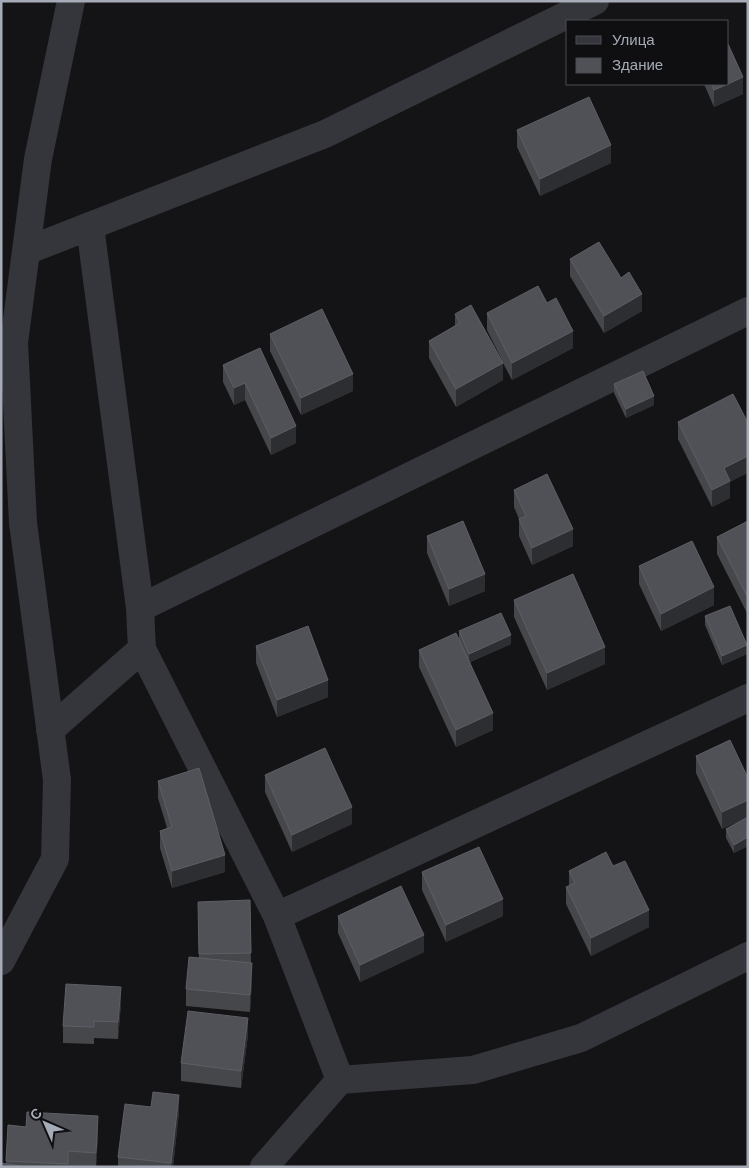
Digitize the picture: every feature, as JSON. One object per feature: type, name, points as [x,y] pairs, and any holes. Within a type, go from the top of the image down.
[{"type":"street","points":[[1,961],[55,859],[57,780],[23,524],[14,344],[38,159],[71,1]]},
{"type":"street","points":[[26,251],[325,134],[595,1]]},
{"type":"street","points":[[90,226],[140,608],[142,649],[277,916],[340,1080]]},
{"type":"street","points":[[1,289],[14,344]]},
{"type":"street","points":[[140,608],[748,312]]},
{"type":"street","points":[[50,730],[142,649]]},
{"type":"street","points":[[277,916],[748,698]]},
{"type":"street","points":[[264,1167],[340,1080],[473,1070],[580,1038],[748,956]]},
{"type":"building","points":[[729,46],[743,77],[729,84]]},
{"type":"building","points":[[712,85],[726,85],[714,90]]},
{"type":"building","points":[[589,97],[611,145],[540,179],[517,130]]},
{"type":"building","points":[[599,242],[621,278],[629,272],[642,294],[604,316],[570,259]]},
{"type":"building","points":[[538,286],[547,303],[556,298],[573,331],[512,363],[487,313]]},
{"type":"building","points":[[471,305],[503,363],[456,389],[429,341],[460,323],[455,314]]},
{"type":"building","points":[[322,309],[353,374],[301,398],[270,334]]},
{"type":"building","points":[[260,348],[296,426],[271,438],[245,383],[234,388],[223,365]]},
{"type":"building","points":[[643,371],[654,396],[626,409],[614,384]]},
{"type":"building","points":[[733,394],[748,423],[748,456],[724,468],[730,481],[712,490],[678,422]]},
{"type":"building","points":[[547,474],[573,529],[532,548],[519,519],[526,516],[514,490]]},
{"type":"building","points":[[463,521],[485,574],[449,589],[427,536]]},
{"type":"building","points":[[748,521],[748,598],[717,537]]},
{"type":"building","points":[[692,541],[714,587],[661,614],[639,566]]},
{"type":"building","points":[[573,574],[605,647],[547,673],[514,600]]},
{"type":"building","points":[[730,606],[747,645],[722,656],[705,616]]},
{"type":"building","points":[[501,613],[511,635],[469,654],[459,631]]},
{"type":"building","points":[[308,626],[328,680],[277,700],[256,646]]},
{"type":"building","points":[[456,633],[493,713],[456,730],[419,650]]},
{"type":"building","points":[[730,740],[748,778],[748,800],[722,812],[696,756]]},
{"type":"building","points":[[325,748],[352,807],[292,835],[265,775]]},
{"type":"building","points":[[199,768],[225,855],[172,871],[160,831],[172,827],[158,781]]},
{"type":"building","points":[[748,817],[748,837],[734,845],[726,829]]},
{"type":"building","points":[[479,847],[503,899],[446,925],[422,872]]},
{"type":"building","points":[[606,852],[613,866],[625,861],[649,910],[591,938],[566,887],[575,883],[569,871]]},
{"type":"building","points":[[401,886],[424,935],[360,965],[338,916]]},
{"type":"building","points":[[250,900],[251,953],[199,954],[198,902]]},
{"type":"building","points":[[189,957],[252,963],[250,995],[186,989]]},
{"type":"building","points":[[66,984],[121,987],[118,1022],[94,1021],[94,1027],[63,1026]]},
{"type":"building","points":[[188,1011],[248,1018],[241,1071],[181,1063]]},
{"type":"building","points":[[153,1092],[179,1095],[171,1163],[118,1157],[125,1104],[151,1107]]},
{"type":"building","points":[[27,1112],[98,1116],[96,1153],[68,1151],[68,1164],[6,1161],[8,1125],[26,1127]]},
{"type":"building","points":[[1,1163],[27,1167],[1,1167]]}]
